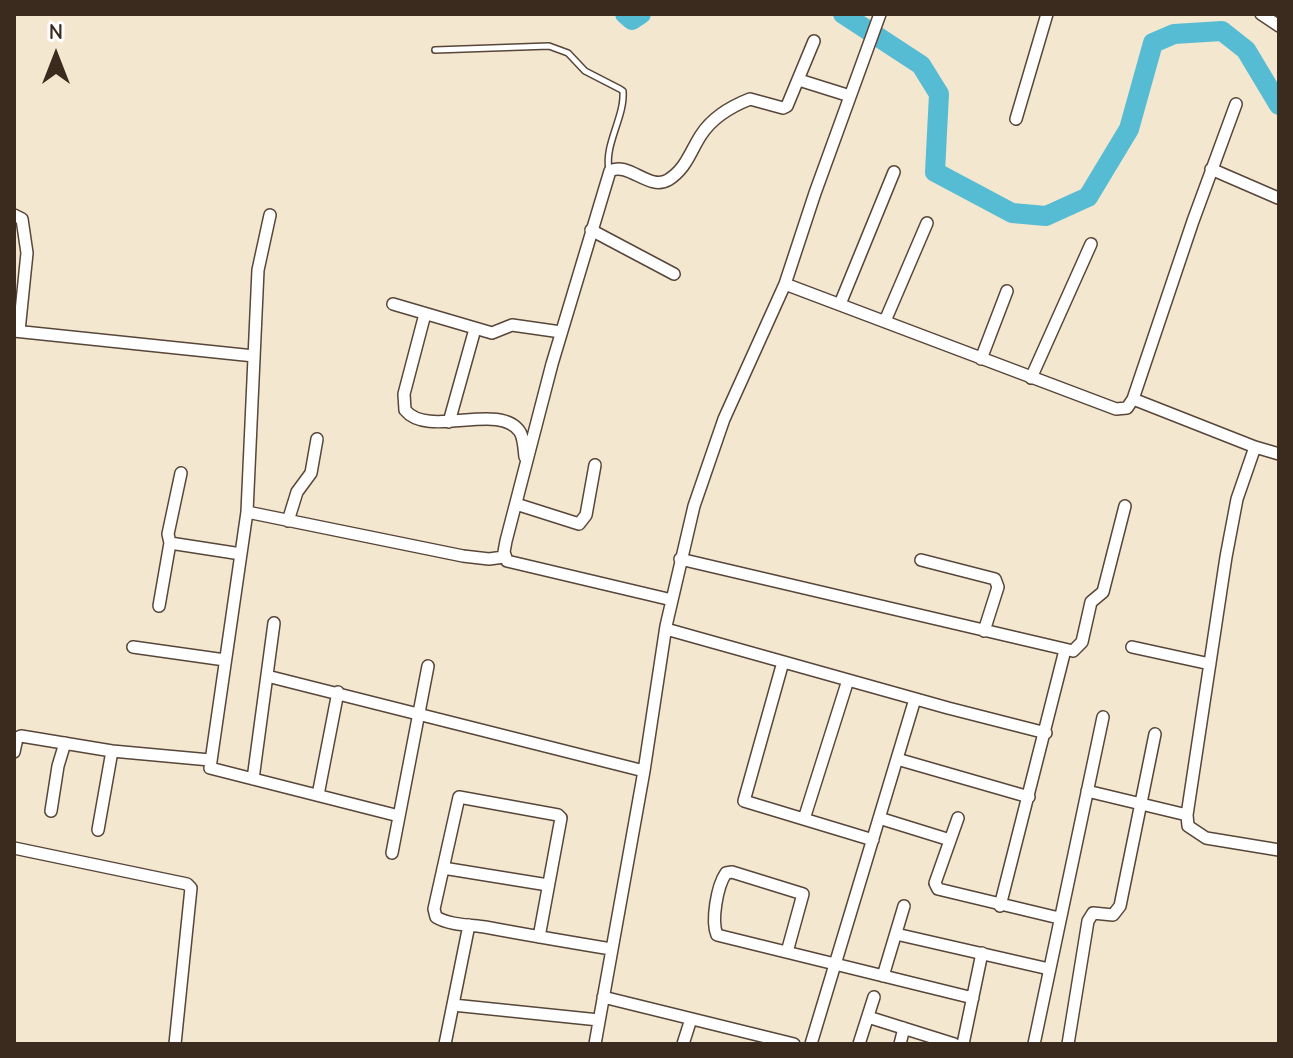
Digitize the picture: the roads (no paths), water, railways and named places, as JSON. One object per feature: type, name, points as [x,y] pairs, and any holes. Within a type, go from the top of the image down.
[{"type":"street","points":[[595,1044],[666,629],[694,506],[724,419],[785,284],[880,14]]},
{"type":"street","points":[[1016,119],[1047,14]]},
{"type":"street","points":[[1261,14],[1279,26]]},
{"type":"street","points":[[504,557],[561,332],[610,171],[621,169],[657,182],[667,181],[688,160],[705,130],[724,112],[750,99],[783,108],[787,106],[814,41]]},
{"type":"street","points":[[799,80],[850,96]]},
{"type":"street","points":[[785,284],[1116,409],[1127,408],[1133,399],[1236,104]]},
{"type":"street","points":[[1211,169],[1278,198]]},
{"type":"street","points":[[840,304],[894,172]]},
{"type":"street","points":[[14,215],[22,219],[27,253],[16,331],[254,356]]},
{"type":"street","points":[[270,215],[258,270],[247,512],[210,768],[399,816]]},
{"type":"street","points":[[885,321],[927,223]]},
{"type":"street","points":[[591,230],[674,274]]},
{"type":"street","points":[[1031,378],[1091,244]]},
{"type":"street","points":[[981,359],[1007,291]]},
{"type":"street","points":[[393,304],[492,333],[512,325],[561,332]]},
{"type":"street","points":[[425,314],[404,394],[405,410],[416,418],[509,423],[522,437],[526,465]]},
{"type":"street","points":[[449,422],[475,329]]},
{"type":"street","points":[[1133,399],[1279,454]]},
{"type":"street","points":[[288,521],[297,492],[311,473],[317,439]]},
{"type":"street","points":[[1255,447],[1237,499],[1187,815],[1188,826],[1206,838],[1279,850]]},
{"type":"street","points":[[516,504],[579,524],[586,515],[595,465]]},
{"type":"street","points":[[159,606],[170,543],[168,534],[181,473]]},
{"type":"street","points":[[680,559],[1073,651],[1082,642],[1089,606],[1103,592],[1125,506]]},
{"type":"street","points":[[247,512],[463,556],[504,557]]},
{"type":"street","points":[[170,543],[241,554]]},
{"type":"street","points":[[504,557],[507,561],[672,600]]},
{"type":"street","points":[[921,560],[995,579],[998,587],[984,631]]},
{"type":"street","points":[[253,779],[274,623]]},
{"type":"street","points":[[666,629],[1046,733]]},
{"type":"street","points":[[133,647],[225,660]]},
{"type":"street","points":[[1132,647],[1210,664]]},
{"type":"street","points":[[1000,906],[1065,650]]},
{"type":"street","points":[[783,662],[744,801],[873,840]]},
{"type":"street","points":[[392,853],[428,666]]},
{"type":"street","points":[[267,676],[644,771]]},
{"type":"street","points":[[804,819],[848,680]]},
{"type":"street","points":[[318,795],[338,692]]},
{"type":"street","points":[[811,1044],[915,699]]},
{"type":"street","points":[[1034,1044],[1103,717]]},
{"type":"street","points":[[1068,1044],[1089,915],[1097,912],[1113,915],[1117,912],[1155,734]]},
{"type":"street","points":[[14,752],[17,738],[21,736],[112,751],[210,760]]},
{"type":"street","points":[[51,811],[65,743]]},
{"type":"street","points":[[98,830],[112,751]]},
{"type":"street","points":[[897,759],[1029,797]]},
{"type":"street","points":[[1087,791],[1187,815]]},
{"type":"street","points":[[539,937],[560,821],[558,815],[459,797],[433,913],[440,920],[539,937],[611,949]]},
{"type":"street","points":[[879,818],[950,840]]},
{"type":"street","points":[[958,818],[935,883],[938,889],[1059,918]]},
{"type":"street","points":[[14,848],[187,884],[191,888],[175,1044]]},
{"type":"street","points":[[443,868],[548,885]]},
{"type":"street","points":[[787,952],[803,894],[732,872],[726,873],[721,880],[714,926],[717,935],[973,998]]},
{"type":"street","points":[[883,976],[904,906]]},
{"type":"street","points":[[445,1044],[469,925]]},
{"type":"street","points":[[896,934],[1049,969]]},
{"type":"street","points":[[963,1044],[982,953]]},
{"type":"street","points":[[603,997],[794,1044]]},
{"type":"street","points":[[859,1044],[874,997]]},
{"type":"street","points":[[453,1005],[599,1020]]},
{"type":"street","points":[[868,1017],[954,1044]]},
{"type":"street","points":[[683,1044],[691,1019]]},
{"type":"street","points":[[900,1044],[904,1028]]},
{"type":"lane","points":[[435,50],[549,46],[568,53],[585,71],[623,91],[623,103],[609,154],[610,171]]},
{"type":"waterway","points":[[625,14],[632,20],[641,14]]},
{"type":"waterway","points":[[843,14],[921,65],[939,94],[935,172],[1012,213],[1046,216],[1088,197],[1129,129],[1153,43],[1174,34],[1222,31],[1246,50],[1279,105]]}]
